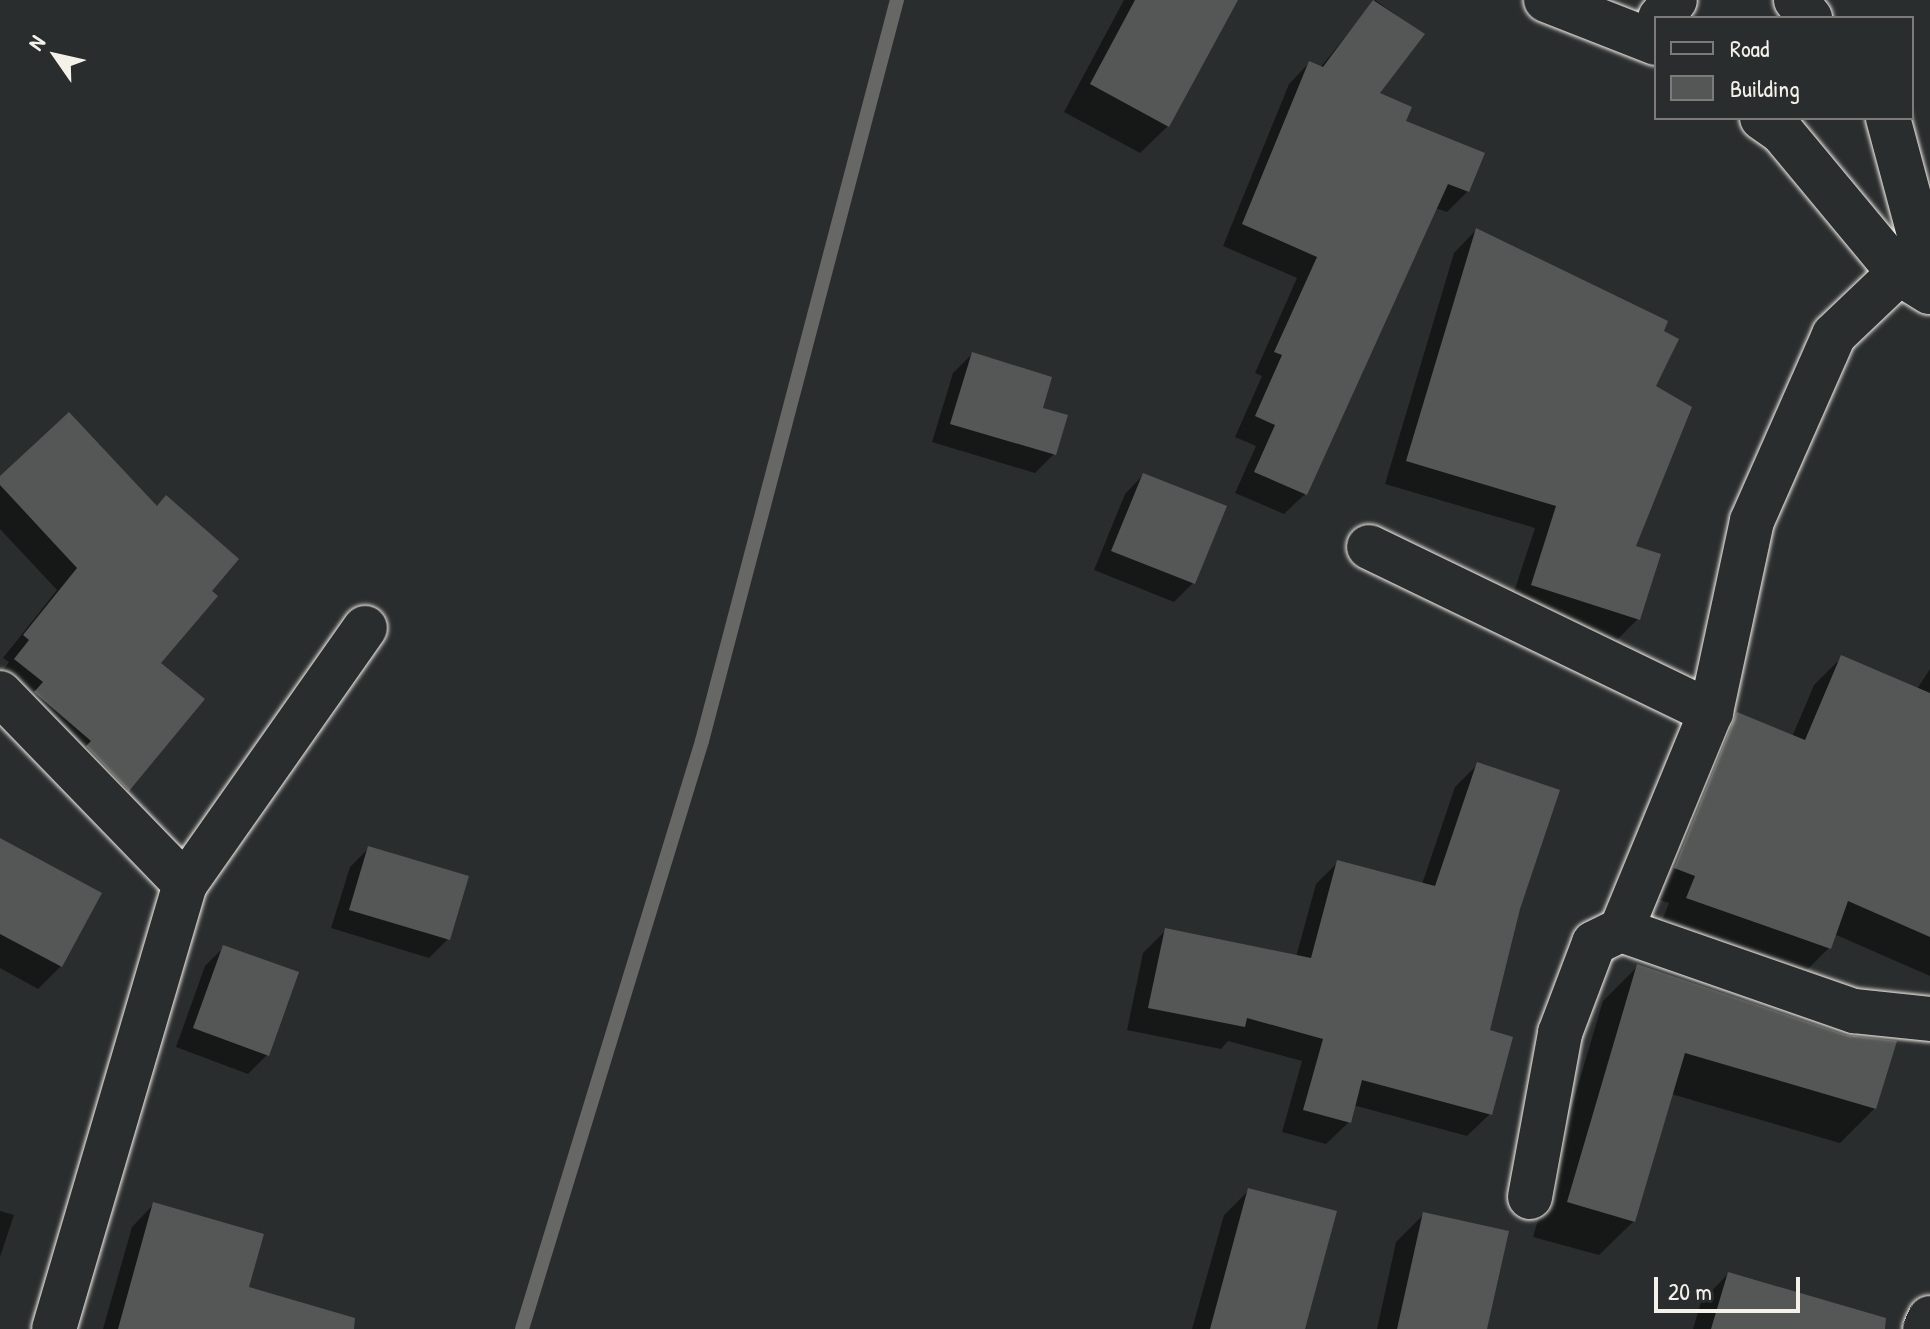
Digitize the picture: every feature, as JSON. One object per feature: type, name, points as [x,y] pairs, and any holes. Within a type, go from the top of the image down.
[{"type":"street","points":[[1546,0],[1649,24]]},
{"type":"street","points":[[1658,16],[1675,0]]},
{"type":"street","points":[[1796,0],[1808,16]]},
{"type":"street","points":[[1765,120],[1782,132],[1920,280]]},
{"type":"street","points":[[1888,120],[1920,280]]},
{"type":"street","points":[[1530,1197],[1560,1033],[1594,943],[1621,930],[1711,712],[1752,521],[1834,335],[1920,280]]},
{"type":"street","points":[[1369,547],[1711,712]]},
{"type":"street","points":[[54,1329],[185,884],[365,628]]},
{"type":"street","points":[[0,693],[185,884]]},
{"type":"street","points":[[1621,930],[1854,1011],[1930,1019]]},
{"type":"street","points":[[1925,1329],[1930,1318]]},
{"type":"building","points":[[1135,0],[1238,0],[1169,127],[1090,84]]},
{"type":"building","points":[[1373,0],[1425,34],[1380,93],[1412,107],[1406,121],[1485,153],[1469,192],[1448,184],[1307,495],[1254,472],[1275,425],[1255,416],[1282,355],[1274,352],[1317,257],[1242,224],[1309,61],[1323,67]]},
{"type":"building","points":[[1476,228],[1668,321],[1664,331],[1679,339],[1656,386],[1692,407],[1636,546],[1661,554],[1640,620],[1531,585],[1556,506],[1406,461]]},
{"type":"building","points":[[972,352],[1052,377],[1043,408],[1068,415],[1056,455],[950,424]]},
{"type":"building","points":[[69,412],[157,506],[166,495],[239,559],[212,591],[218,596],[161,663],[205,699],[129,791],[86,746],[91,741],[34,692],[43,682],[14,659],[29,640],[23,635],[77,568],[0,485],[0,476]]},
{"type":"building","points":[[1143,473],[1227,506],[1195,584],[1111,551]]},
{"type":"building","points":[[1841,655],[1930,693],[1930,937],[1848,901],[1831,949],[1686,898],[1695,876],[1674,868],[1737,712],[1805,740]]},
{"type":"building","points":[[1477,762],[1560,790],[1520,909],[1490,1030],[1513,1037],[1492,1115],[1362,1080],[1351,1123],[1303,1110],[1323,1039],[1247,1018],[1245,1027],[1148,1008],[1165,928],[1311,958],[1337,860],[1435,886]]},
{"type":"building","points":[[0,838],[102,893],[62,967],[0,934]]},
{"type":"building","points":[[368,846],[469,876],[450,940],[349,910]]},
{"type":"building","points":[[223,945],[299,972],[269,1056],[193,1028]]},
{"type":"building","points":[[1637,964],[1846,1035],[1897,1041],[1876,1109],[1685,1053],[1635,1222],[1567,1202]]},
{"type":"building","points":[[1248,1188],[1337,1211],[1305,1329],[1210,1329]]},
{"type":"building","points":[[153,1202],[264,1234],[249,1287],[355,1318],[354,1329],[118,1329]]},
{"type":"building","points":[[1423,1212],[1509,1231],[1487,1329],[1397,1329]]},
{"type":"building","points":[[1728,1272],[1886,1318],[1885,1329],[1711,1329]]},
{"type":"waterway","points":[[522,1329],[702,741],[897,0]]}]
